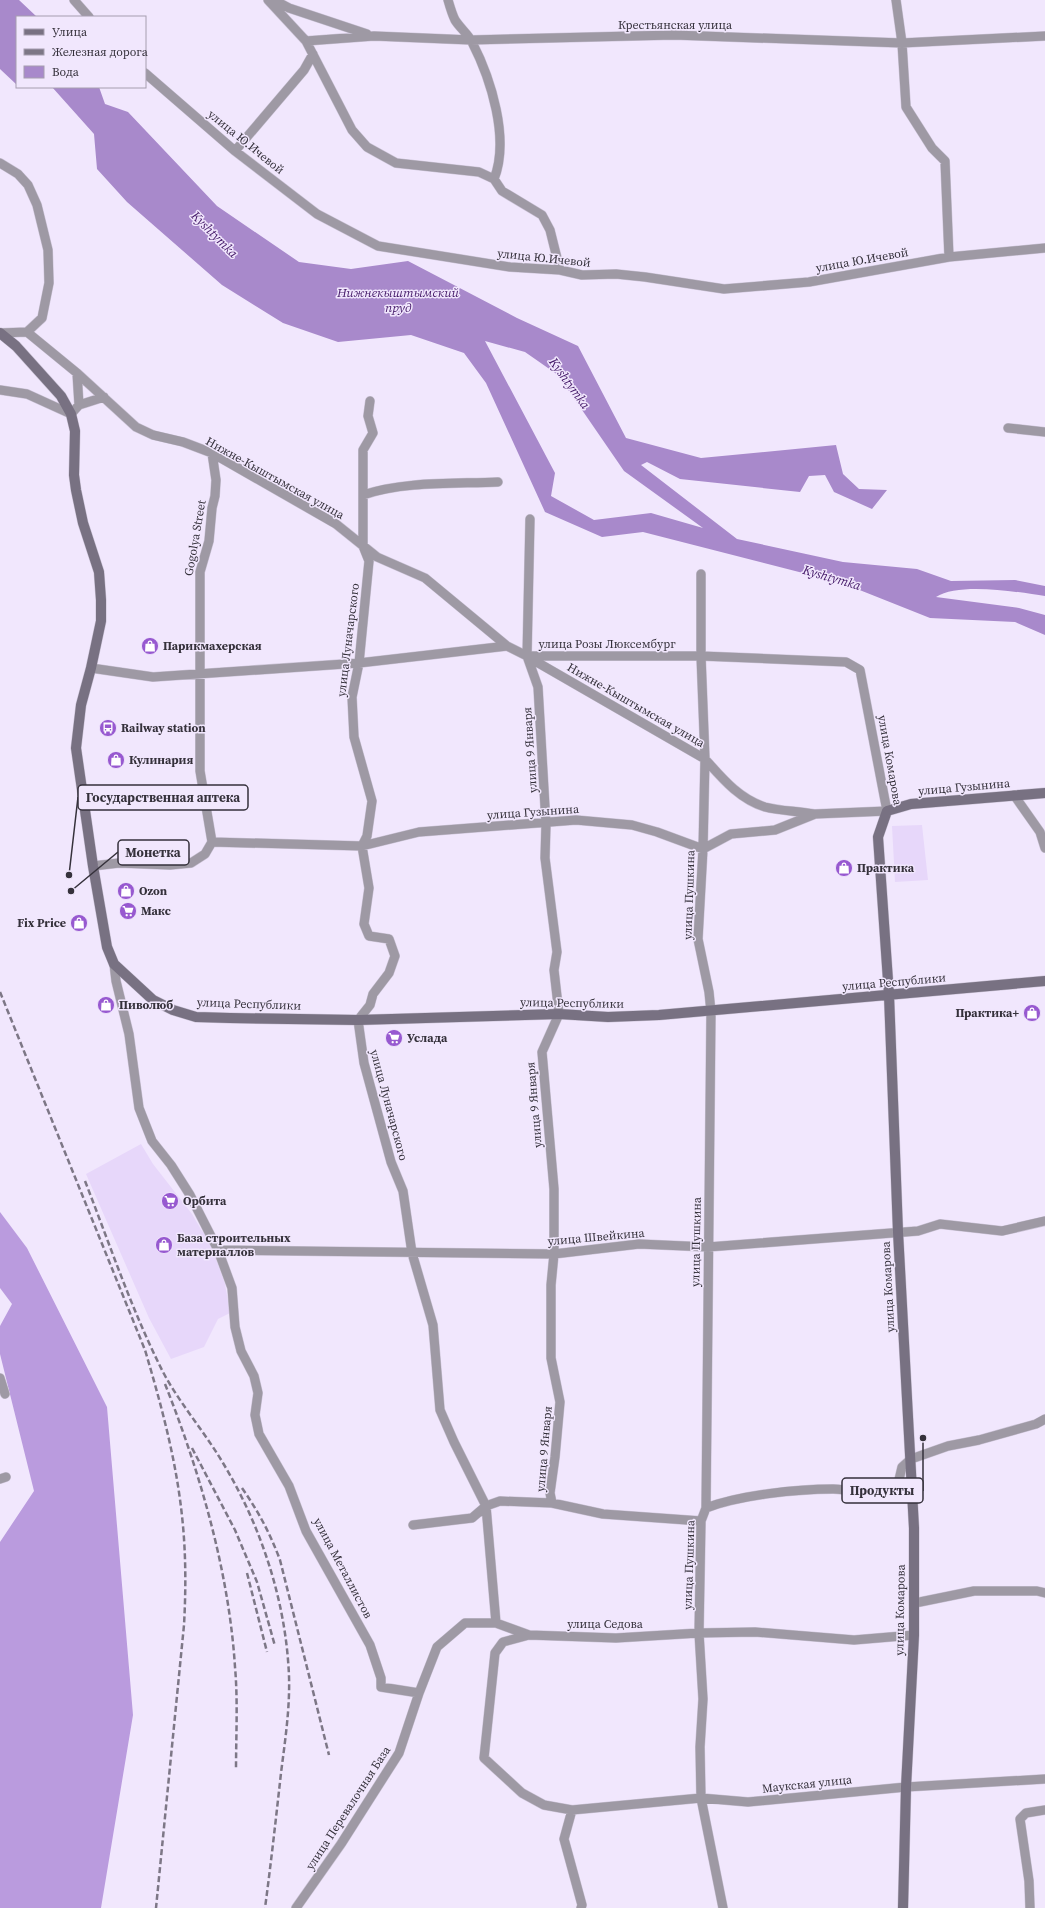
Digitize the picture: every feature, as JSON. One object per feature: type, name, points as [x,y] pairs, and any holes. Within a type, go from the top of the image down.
[{"type":"main road","name":"улица Металлистов","points":[[0,333],[16,346],[61,396],[71,414],[76,431],[74,475],[76,490],[83,523],[101,582],[101,621],[81,705],[76,748],[104,934],[107,947],[114,964]]},
{"type":"main road","name":"улица Гузынина","points":[[887,811],[911,804],[1045,793]]},
{"type":"main road","name":"улица Комарова","points":[[887,811],[878,837],[889,995],[898,1232],[911,1459],[915,1603],[906,1787],[903,1908]]},
{"type":"main road","name":"улица Республики","points":[[114,964],[153,1000],[173,1010],[196,1016],[358,1020],[560,1014],[608,1018],[711,1012],[1045,981]]},
{"type":"street","points":[[74,0],[88,16]]},
{"type":"street","points":[[268,0],[306,41],[352,130],[367,147],[396,163],[479,172],[494,179],[502,191],[542,215],[550,230],[560,270]]},
{"type":"street","points":[[274,0],[289,8],[374,36]]},
{"type":"street","points":[[448,0],[456,21],[471,40],[483,66],[500,137],[498,168],[494,179]]},
{"type":"street","points":[[896,0],[902,43],[906,107],[932,148],[945,161],[948,257]]},
{"type":"street","name":"Крестьянская улица","points":[[306,41],[374,36],[471,40],[674,36],[902,43],[1045,36]]},
{"type":"street","points":[[235,151],[304,70],[313,54]]},
{"type":"street","name":"улица Ю.Ичевой","points":[[146,74],[235,151],[317,214],[378,246],[510,267],[560,270],[582,275],[616,274],[724,289],[809,282],[948,257],[1045,248]]},
{"type":"street","points":[[0,163],[18,174],[28,185],[37,205],[48,250],[49,283],[42,318],[27,332],[0,333]]},
{"type":"street","name":"Нижне-Кыштымская улица","points":[[27,332],[77,372],[136,427],[153,436],[183,442],[212,453],[336,524],[377,557],[425,578],[507,646]]},
{"type":"street","points":[[77,372],[79,404]]},
{"type":"street","points":[[0,390],[27,394],[71,414],[79,404],[104,398]]},
{"type":"street","name":"улица Луначарского","points":[[370,400],[368,416],[373,433],[363,450],[364,546],[369,561],[360,663],[352,697],[354,737],[372,801],[367,836],[362,846],[369,888],[364,924],[369,936],[389,939],[395,956],[389,973],[377,988],[370,1005],[358,1020],[364,1063],[391,1162],[403,1191],[412,1253],[433,1325],[440,1410],[454,1442],[486,1506],[496,1623]]},
{"type":"street","points":[[1008,428],[1045,432]]},
{"type":"street","name":"Gogolya Street","points":[[212,453],[216,480],[215,496],[212,508],[209,541],[200,572],[200,771],[212,842]]},
{"type":"street","points":[[363,495],[375,491],[430,484],[498,482]]},
{"type":"street","name":"улица 9 Января","points":[[530,519],[527,656],[538,687],[546,824],[545,858],[557,952],[554,970],[560,1014],[542,1052],[554,1188],[554,1254],[551,1285],[551,1358],[560,1402],[550,1493],[552,1503]]},
{"type":"street","name":"улица Пушкина","points":[[701,574],[701,656],[705,759],[703,850],[698,939],[709,992],[711,1012],[706,1508],[701,1522],[699,1633],[703,1699],[700,1747],[701,1798],[723,1908]]},
{"type":"street","points":[[91,668],[153,677],[360,663],[507,646]]},
{"type":"street","name":"улица Розы Люксембург","points":[[507,646],[527,656],[701,656],[846,662],[860,670]]},
{"type":"street","name":"Нижне-Кыштымская улица","points":[[527,656],[705,759],[726,782],[746,798],[765,807],[815,814]]},
{"type":"street","name":"улица Комарова","points":[[860,670],[887,811]]},
{"type":"street","points":[[1014,796],[1040,832],[1045,848]]},
{"type":"street","name":"улица Гузынина","points":[[212,842],[362,846],[419,832],[546,824],[576,820],[632,825],[657,832],[703,850],[731,834],[775,830],[815,814],[887,811]]},
{"type":"street","points":[[93,866],[119,863],[170,865],[191,862],[205,854],[212,842]]},
{"type":"street","name":"улица Металлистов","points":[[114,964],[116,981],[129,1034],[139,1108],[152,1141],[171,1165],[190,1195],[218,1250],[232,1288],[235,1327],[241,1351],[254,1376],[258,1393],[255,1415],[259,1434],[289,1486],[306,1531],[370,1645],[381,1678],[381,1687],[419,1693]]},
{"type":"street","name":"улица Швейкина","points":[[218,1250],[554,1254],[639,1244],[708,1247],[918,1231],[940,1224],[1002,1231],[1045,1221]]},
{"type":"street","points":[[0,1378],[5,1394]]},
{"type":"street","points":[[706,1508],[718,1503],[764,1494],[834,1489],[868,1495],[891,1492],[898,1484],[902,1467],[911,1459],[948,1446],[979,1440],[1036,1424],[1045,1419]]},
{"type":"street","points":[[413,1525],[472,1518],[486,1506],[500,1501],[552,1503],[603,1514],[701,1522]]},
{"type":"street","points":[[915,1603],[974,1591],[1037,1591],[1045,1593]]},
{"type":"street","name":"улица Седова","points":[[419,1693],[437,1647],[465,1623],[496,1623],[529,1636],[616,1638],[699,1633],[755,1632],[854,1640],[914,1635]]},
{"type":"street","points":[[529,1636],[503,1642],[495,1653],[484,1758],[522,1793],[544,1805],[572,1810],[564,1839],[574,1871],[582,1905],[581,1908]]},
{"type":"street","name":"улица Перевалочная База","points":[[296,1908],[341,1844],[399,1753],[419,1693]]},
{"type":"street","name":"Маукская улица","points":[[572,1810],[701,1798],[748,1802],[906,1787],[1045,1779]]},
{"type":"street","points":[[1030,1908],[1029,1881],[1020,1819],[1026,1813],[1045,1810]]},
{"type":"shaded area","points":[[922,825],[928,880],[895,882],[892,826]]},
{"type":"shaded area","name":"База cтроительных материаллов","points":[[141,1144],[153,1164],[192,1214],[202,1231],[207,1234],[225,1284],[230,1313],[218,1319],[204,1347],[171,1359],[149,1318],[86,1174]]},
{"type":"shaded area","points":[[0,1212],[27,1248],[107,1407],[133,1715],[101,1908],[0,1908],[0,1542],[34,1491],[0,1354],[0,1326],[12,1304],[0,1288]]},
{"type":"water","points":[[0,0],[19,0],[36,16],[16,16],[16,84],[0,69]]},
{"type":"water","name":"Нижнекыштымский пруд","points":[[53,88],[99,88],[105,104],[128,112],[217,206],[299,262],[351,269],[408,261],[517,318],[578,346],[626,438],[701,458],[836,445],[843,474],[859,489],[887,490],[872,509],[834,492],[825,475],[809,476],[800,492],[680,479],[647,462],[641,465],[737,539],[843,562],[917,569],[951,581],[1015,580],[1045,586],[1045,596],[989,589],[973,589],[946,592],[936,597],[1019,608],[1045,615],[1045,635],[1015,622],[930,618],[842,583],[643,532],[602,537],[545,512],[486,383],[464,353],[411,335],[338,342],[283,323],[222,285],[127,202],[97,169],[94,134]],"holes":[[[485,341],[525,352],[558,375],[624,471],[703,528],[651,513],[594,520],[551,496],[555,473]]]},
{"type":"railway","points":[[0,992],[145,1350],[162,1411],[176,1474],[184,1543],[185,1611],[156,1908]]},
{"type":"railway","points":[[85,1181],[131,1302],[152,1349],[170,1384],[216,1451],[237,1487],[260,1538],[277,1592],[287,1648],[289,1701],[265,1908]]},
{"type":"railway","points":[[165,1384],[201,1487],[211,1523],[226,1595],[232,1631],[236,1680],[236,1770]]},
{"type":"railway","points":[[192,1448],[235,1530],[257,1582],[275,1646]]},
{"type":"railway","points":[[242,1488],[263,1522],[280,1560],[329,1755]]},
{"type":"railway","points":[[247,1573],[267,1652]]},
{"type":"place","name":"Парикмахерская","points":[[150,646]]},
{"type":"place","name":"Railway station","points":[[108,728]]},
{"type":"place","name":"Кулинария","points":[[116,760]]},
{"type":"place","name":"Практика","points":[[844,868]]},
{"type":"place","name":"Государственная аптека","points":[[69,875]]},
{"type":"place","name":"Монетка","points":[[71,891]]},
{"type":"place","name":"Ozon","points":[[126,891]]},
{"type":"place","name":"Макс","points":[[128,911]]},
{"type":"place","name":"Fix Price","points":[[79,923]]},
{"type":"place","name":"Пиволюб","points":[[106,1005]]},
{"type":"place","name":"Практика+","points":[[1032,1013]]},
{"type":"place","name":"Услада","points":[[394,1038]]},
{"type":"place","name":"Орбита","points":[[170,1201]]},
{"type":"place","name":"База cтроительных материаллов","points":[[164,1245]]},
{"type":"place","name":"Продукты","points":[[923,1438]]},
{"type":"water label","name":"Kyshtymka","points":[[215,234]]},
{"type":"water label","name":"Kyshtymka","points":[[570,383]]},
{"type":"water label","name":"Kyshtymka","points":[[832,577]]}]
